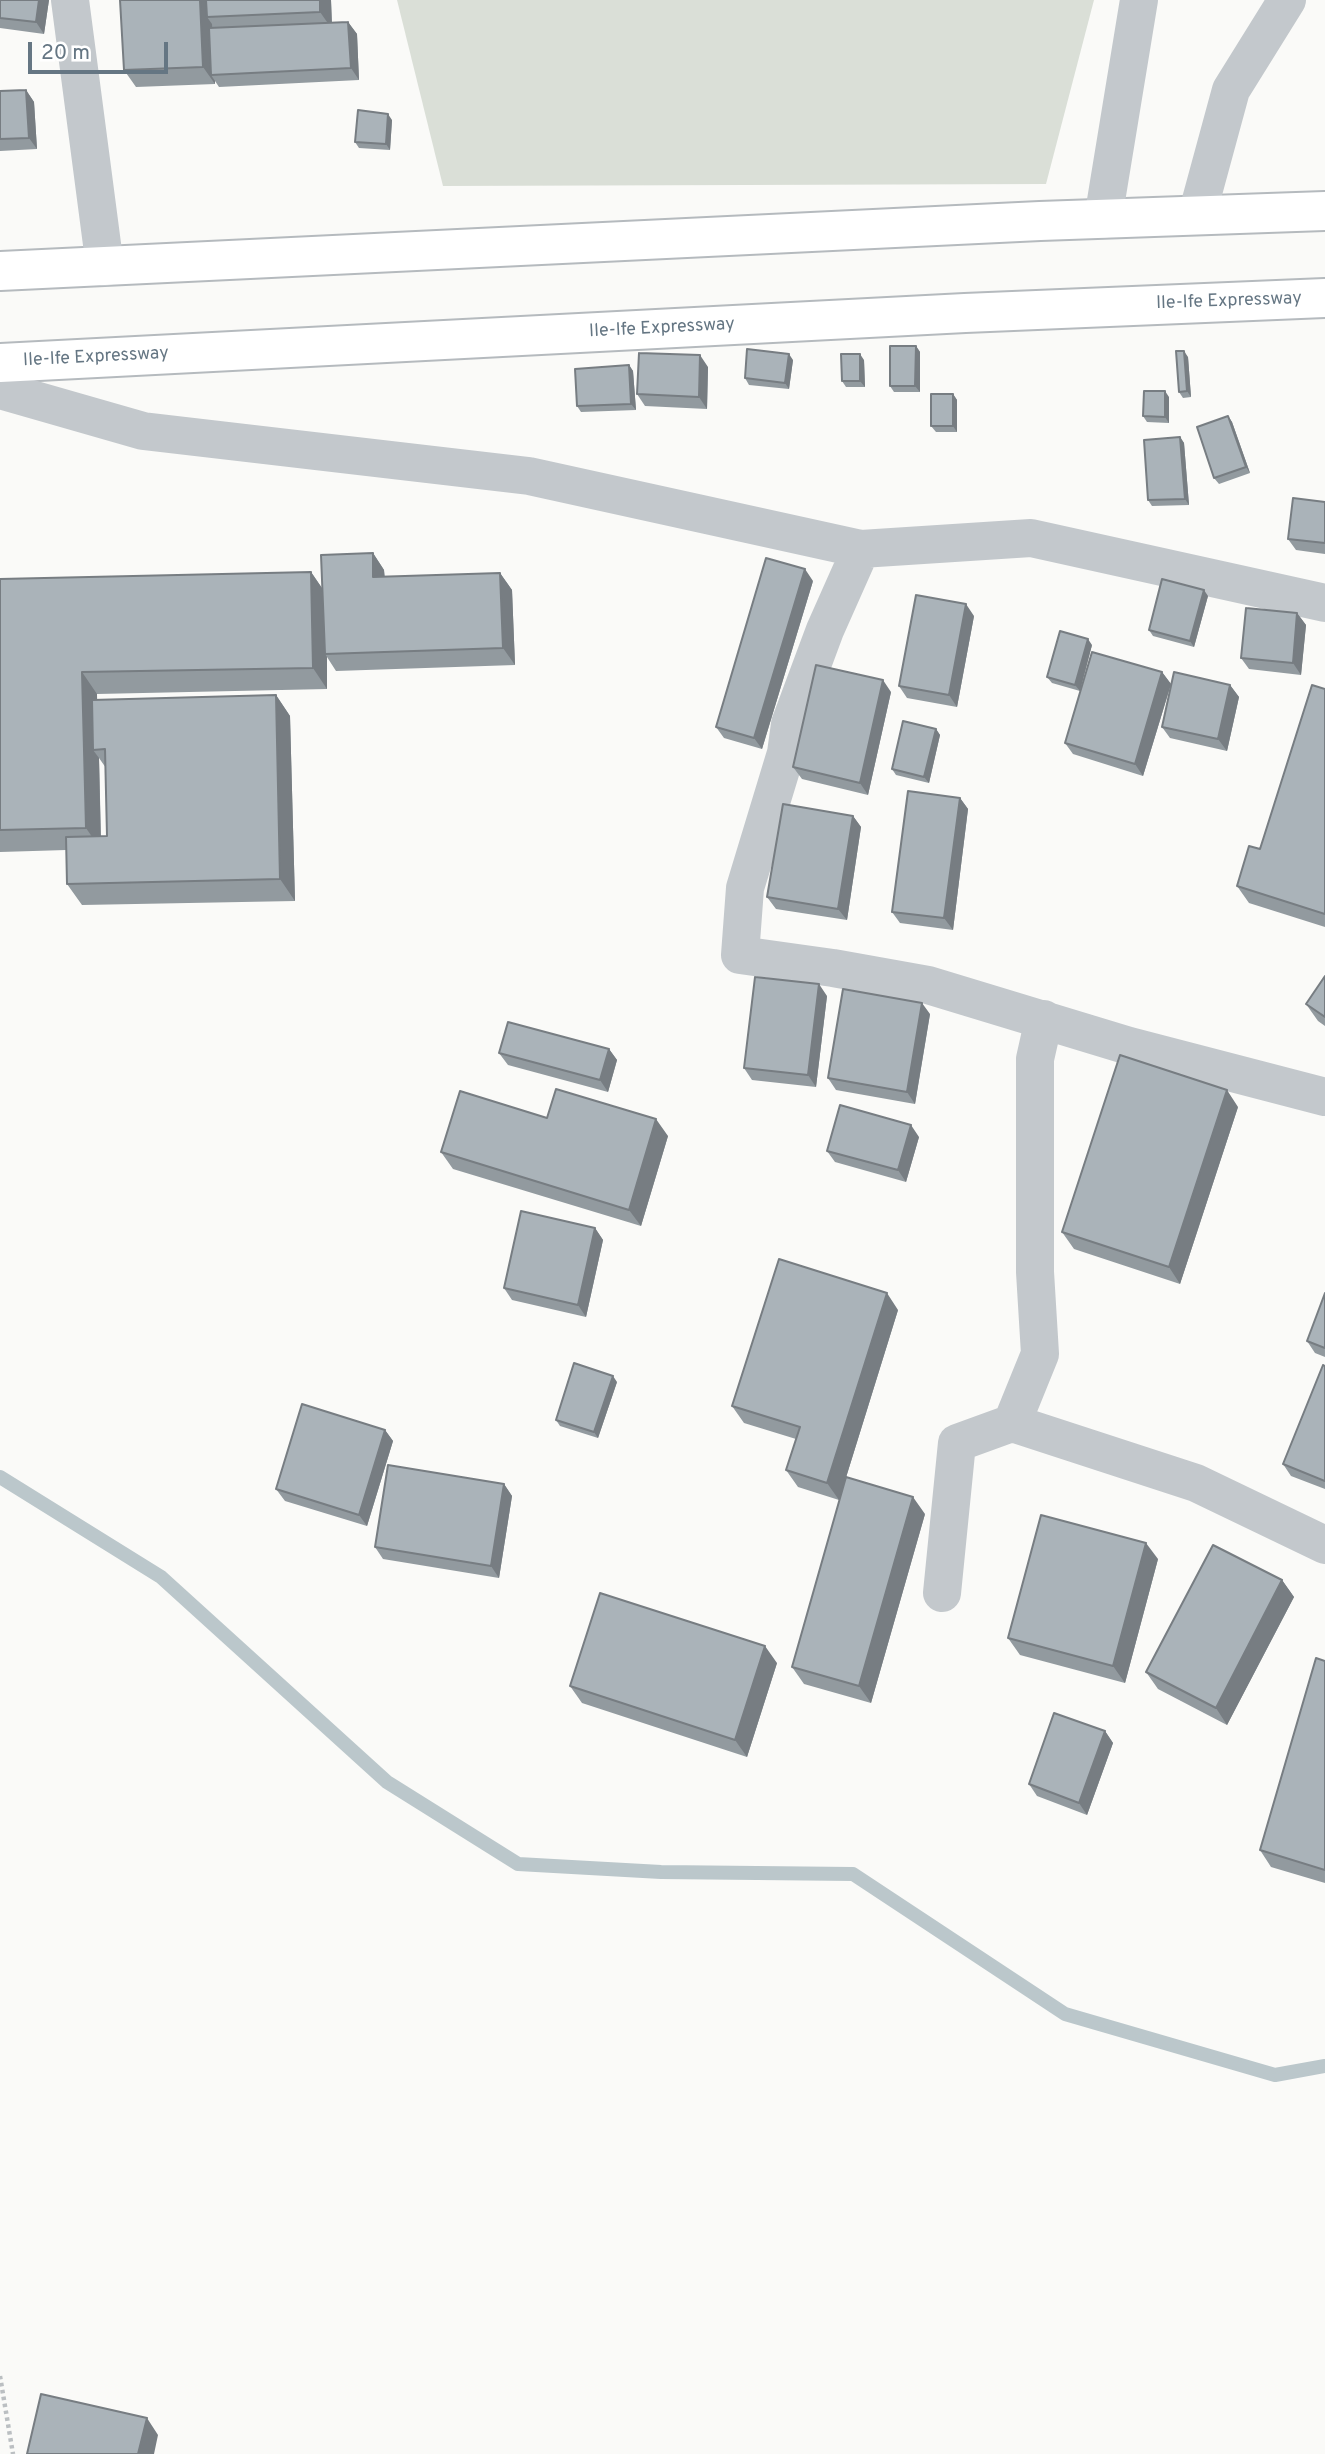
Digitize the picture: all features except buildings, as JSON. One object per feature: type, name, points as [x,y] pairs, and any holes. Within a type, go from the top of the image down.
[{"type":"main road","points":[[0,271],[1325,211]]},
{"type":"main road","name":"Ile-Ife Expressway","points":[[0,363],[965,313],[1325,298]]},
{"type":"street","points":[[70,0],[105,267]]},
{"type":"street","points":[[1103,219],[1139,0]]},
{"type":"street","points":[[1197,215],[1231,90],[1287,0]]},
{"type":"street","points":[[0,390],[143,431],[529,476],[862,549],[1031,538],[1325,603]]},
{"type":"street","points":[[862,549],[825,630],[790,724],[786,752],[745,888],[740,956],[833,968],[928,985],[1129,1046],[1325,1097]]},
{"type":"street","points":[[1012,1423],[1040,1354],[1035,1272],[1035,1059],[1044,1019]]},
{"type":"street","points":[[942,1594],[957,1443],[1012,1423],[1196,1483],[1325,1545]]},
{"type":"path","points":[[0,2375],[13,2454]]},
{"type":"shaded area","points":[[397,0],[1094,0],[1046,184],[443,186]]},
{"type":"waterway","points":[[0,1477],[161,1577],[387,1782],[518,1864],[661,1872],[853,1874],[1065,2014],[1275,2075],[1325,2066]]}]
